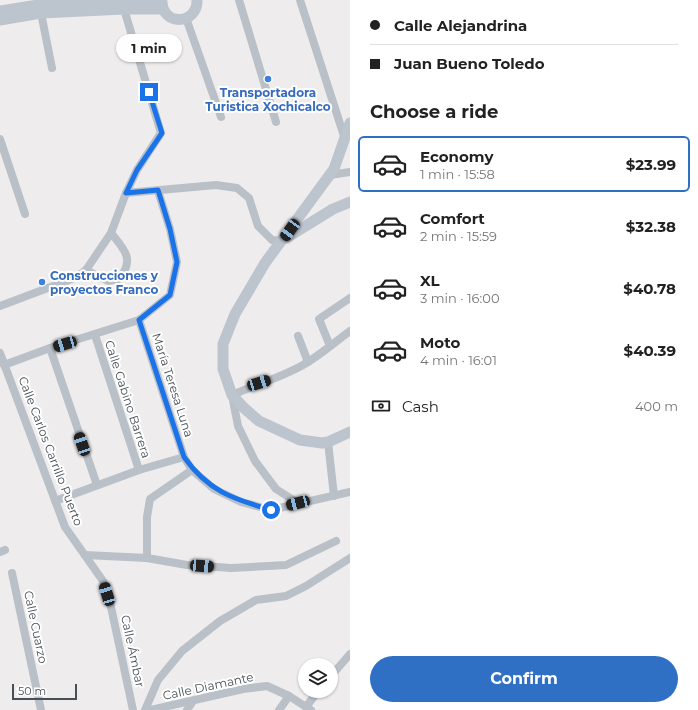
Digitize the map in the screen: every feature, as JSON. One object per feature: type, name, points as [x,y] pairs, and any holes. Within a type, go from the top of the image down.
[{"type":"street","points":[[161,3],[166,14],[175,19],[186,18],[192,15],[195,10],[197,0]]},
{"type":"street","points":[[239,0],[276,122]]},
{"type":"street","points":[[300,0],[344,136]]},
{"type":"street","points":[[0,11],[38,6],[115,1],[161,3]]},
{"type":"street","points":[[0,20],[38,6],[124,9],[161,3]]},
{"type":"street","points":[[38,6],[52,68]]},
{"type":"street","points":[[0,306],[77,277],[86,270],[111,233],[126,193],[137,170],[162,133],[124,9]]},
{"type":"street","points":[[186,18],[221,117]]},
{"type":"street","points":[[298,503],[276,489],[255,461],[238,426],[232,395],[223,369],[223,344],[235,314],[265,262],[332,172],[350,123]]},
{"type":"street","points":[[0,139],[25,214]]},
{"type":"street","points":[[332,172],[350,166]]},
{"type":"street","points":[[332,172],[350,172]]},
{"type":"street","points":[[126,193],[216,186],[237,188],[249,198],[258,226],[272,240],[282,241],[333,209],[350,202]]},
{"type":"street","points":[[4,365],[50,348],[139,320],[170,295],[177,262],[170,229],[158,190]]},
{"type":"street","points":[[86,270],[108,281],[119,279],[126,271],[128,259],[123,247],[111,233]]},
{"type":"street","points":[[330,346],[319,319],[350,298]]},
{"type":"street","name":"María Teresa Luna","points":[[139,320],[184,457],[192,470],[214,489],[241,502],[271,510],[350,492]]},
{"type":"street","points":[[232,395],[277,377],[308,362],[350,331]]},
{"type":"street","name":"Calle Gabino Barrera","points":[[95,335],[139,470]]},
{"type":"street","points":[[298,336],[308,362]]},
{"type":"street","points":[[50,348],[97,485]]},
{"type":"street","name":"Calle Carlos Carrillo Puerto","points":[[0,353],[65,527],[85,554]]},
{"type":"street","points":[[232,395],[259,421],[300,440],[322,443],[328,442],[350,432]]},
{"type":"street","points":[[328,442],[334,496]]},
{"type":"street","points":[[55,501],[139,470],[184,457]]},
{"type":"street","points":[[147,558],[147,517],[150,499],[192,470]]},
{"type":"street","points":[[85,554],[147,558],[187,565],[231,568],[286,565],[336,541]]},
{"type":"street","name":"Calle Ámbar","points":[[85,554],[103,581],[111,607],[133,710]]},
{"type":"street","points":[[145,710],[158,680],[182,651],[220,621],[256,600],[286,596],[306,586],[350,558]]},
{"type":"street","name":"Calle Cuarzo","points":[[12,573],[41,710]]},
{"type":"street","points":[[338,668],[350,654]]},
{"type":"street","name":"Calle Diamante","points":[[151,710],[243,689],[267,686],[289,696],[308,708]]},
{"type":"street","points":[[279,710],[289,696]]},
{"type":"street","points":[[308,708],[314,698]]},
{"type":"street","points":[[187,710],[193,701]]},
{"type":"place","name":"Transportadora Turistica Xochicalco","points":[[268,79]]},
{"type":"place","name":"Construcciones y proyectos Franco","points":[[42,282]]},
{"type":"route","points":[[149,92],[162,133],[137,170],[126,193],[158,190],[170,229],[177,262],[170,295],[139,320],[184,457],[192,470],[214,489],[241,502],[271,510]]}]
